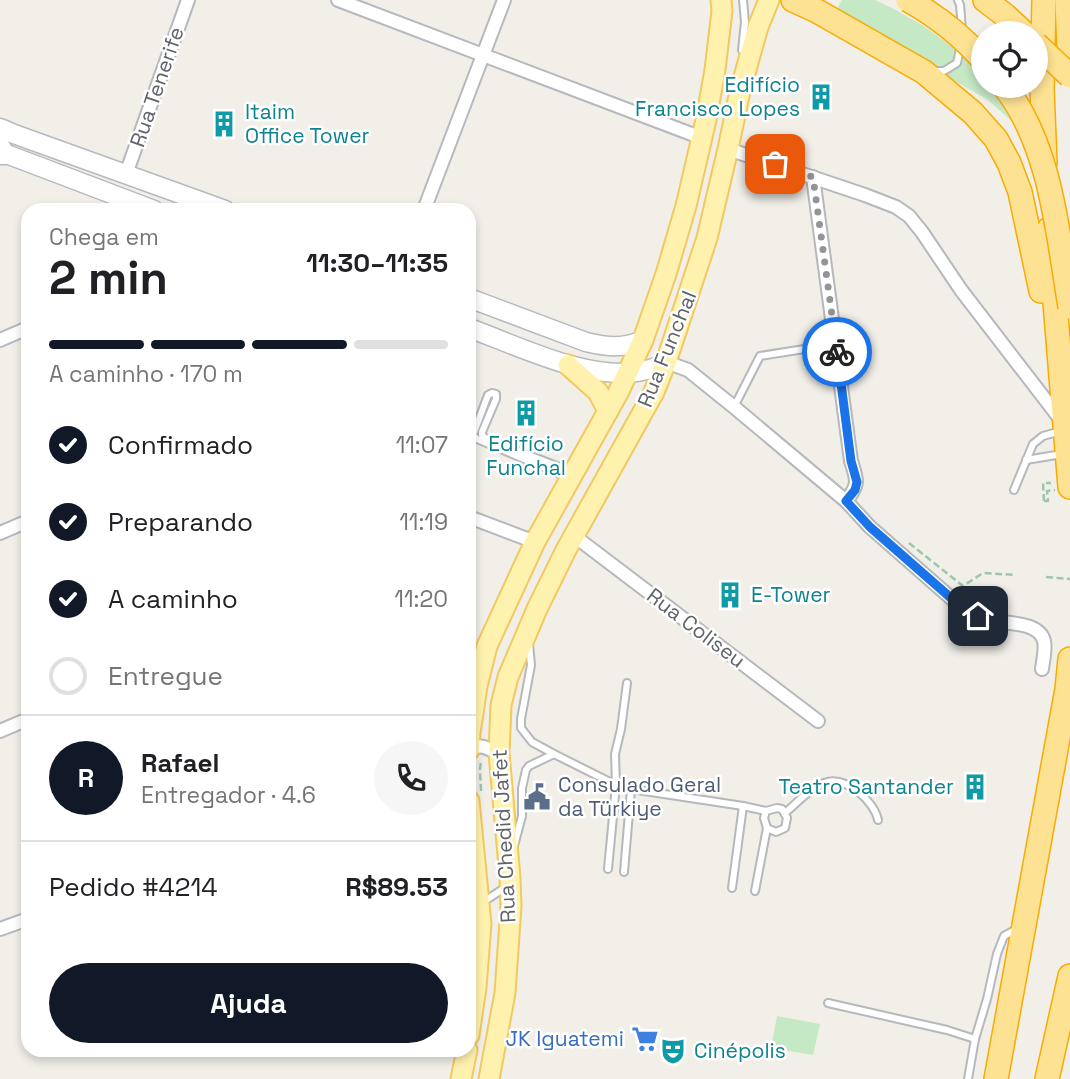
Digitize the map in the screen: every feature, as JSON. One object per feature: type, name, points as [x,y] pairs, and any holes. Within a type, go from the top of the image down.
[{"type":"highway","points":[[793,0],[818,9],[924,72],[973,113],[996,139],[1020,192],[1038,282],[1057,344]]},
{"type":"highway","points":[[908,0],[971,47]]},
{"type":"highway","points":[[985,0],[1011,21]]},
{"type":"highway","points":[[1044,0],[1042,89],[1047,212],[1070,488]]},
{"type":"highway","points":[[1067,0],[1070,74]]},
{"type":"highway","points":[[1048,55],[1070,74]]},
{"type":"highway","points":[[1011,98],[1025,120],[1045,172],[1070,307]]},
{"type":"highway","points":[[999,1078],[1068,689],[1070,659]]},
{"type":"highway","points":[[1047,1079],[1070,976]]},
{"type":"main road","name":"Rua Funchal","points":[[487,646],[535,542],[608,411],[643,340],[673,251],[702,138],[715,70],[721,0]]},
{"type":"main road","name":"Rua Funchal","points":[[508,677],[526,632],[573,535],[654,392],[666,362],[700,260],[740,91],[758,27],[769,0]]},
{"type":"main road","points":[[568,365],[598,392],[608,411]]},
{"type":"main road","points":[[535,542],[550,559],[550,568],[537,609]]},
{"type":"main road","name":"Rua Chedid Jafet","points":[[476,693],[487,646]]},
{"type":"main road","name":"Rua Chedid Jafet","points":[[489,1079],[505,993],[511,914],[511,884],[499,753],[500,705],[508,677]]},
{"type":"main road","name":"Rua Chedid Jafet","points":[[476,876],[481,924],[476,958]]},
{"type":"main road","points":[[461,1079],[466,1057]]},
{"type":"street","name":"Rua Tenerife","points":[[126,174],[188,0]]},
{"type":"street","points":[[338,0],[702,138]]},
{"type":"street","points":[[427,203],[504,0]]},
{"type":"street","points":[[0,128],[202,203]]},
{"type":"street","points":[[3,149],[137,203]]},
{"type":"street","points":[[728,149],[896,207],[909,216],[961,290],[1066,427]]},
{"type":"street","points":[[813,177],[851,461],[857,482],[855,490],[846,501]]},
{"type":"street","points":[[476,301],[594,344],[615,347],[643,340]]},
{"type":"street","points":[[0,340],[21,331]]},
{"type":"street","points":[[476,331],[568,365],[596,372],[645,371],[666,362],[688,370],[846,501],[870,527],[968,612],[989,620],[1029,627],[1039,632],[1044,638],[1045,646],[1042,669]]},
{"type":"street","points":[[476,520],[535,542]]},
{"type":"street","points":[[0,533],[21,525]]},
{"type":"street","name":"Rua Coliseu","points":[[573,535],[818,721]]},
{"type":"street","name":"Rua Funchal","points":[[476,662],[487,646]]},
{"type":"street","points":[[0,731],[21,722]]},
{"type":"street","points":[[476,747],[499,753]]},
{"type":"street","points":[[0,929],[21,921]]},
{"type":"lane","points":[[740,91],[745,22],[743,0]]},
{"type":"lane","points":[[924,72],[944,71],[957,62],[962,37],[958,0]]},
{"type":"lane","points":[[734,407],[760,356],[836,344]]},
{"type":"lane","points":[[476,427],[488,395],[496,394],[482,435],[572,476]]},
{"type":"lane","points":[[1014,491],[1033,444],[1043,436],[1066,427]]},
{"type":"lane","points":[[476,438],[572,476]]},
{"type":"lane","points":[[1026,460],[1068,453]]},
{"type":"lane","points":[[526,632],[531,665],[521,728],[532,742],[616,785],[766,811],[777,808],[785,813],[787,823],[781,831],[767,828],[764,822],[766,811]]},
{"type":"lane","points":[[608,869],[616,785],[615,754],[627,683]]},
{"type":"lane","points":[[509,862],[522,816],[522,788],[526,770],[554,754]]},
{"type":"lane","points":[[785,813],[810,792],[824,783],[831,782],[859,791],[873,807],[878,820]]},
{"type":"lane","points":[[624,872],[631,789]]},
{"type":"lane","points":[[732,888],[743,806]]},
{"type":"lane","points":[[755,891],[767,828]]},
{"type":"lane","points":[[480,905],[511,884]]},
{"type":"lane","points":[[968,1079],[975,1039],[1004,936],[1024,926]]},
{"type":"lane","points":[[828,1003],[975,1039]]},
{"type":"path","points":[[909,543],[963,586],[983,573],[1016,575]]},
{"type":"path","points":[[1046,577],[1070,579]]},
{"type":"green space","points":[[842,0],[875,0],[924,26],[971,62],[971,90],[835,12]]},
{"type":"green space","points":[[985,98],[1001,98],[1017,126]]},
{"type":"green space","points":[[777,1016],[820,1024],[813,1055],[771,1048]]},
{"type":"way so far","points":[[775,164],[813,177],[837,352]]},
{"type":"place","name":"Edifício Francisco Lopes","points":[[821,97]]},
{"type":"place","name":"Itaim Office Tower","points":[[224,124]]},
{"type":"place","name":"Edifício Funchal","points":[[526,413]]},
{"type":"place","name":"E-Tower","points":[[730,595]]},
{"type":"place","name":"Teatro Santander","points":[[975,787]]},
{"type":"place","name":"Consulado Geral da Türkiye","points":[[537,797]]},
{"type":"place","name":"JK Iguatemi","points":[[645,1039]]},
{"type":"place","name":"Cinépolis","points":[[673,1051]]},
{"type":"route","points":[[837,352],[851,461],[857,482],[855,490],[846,501],[870,527],[959,605],[978,616]]}]
